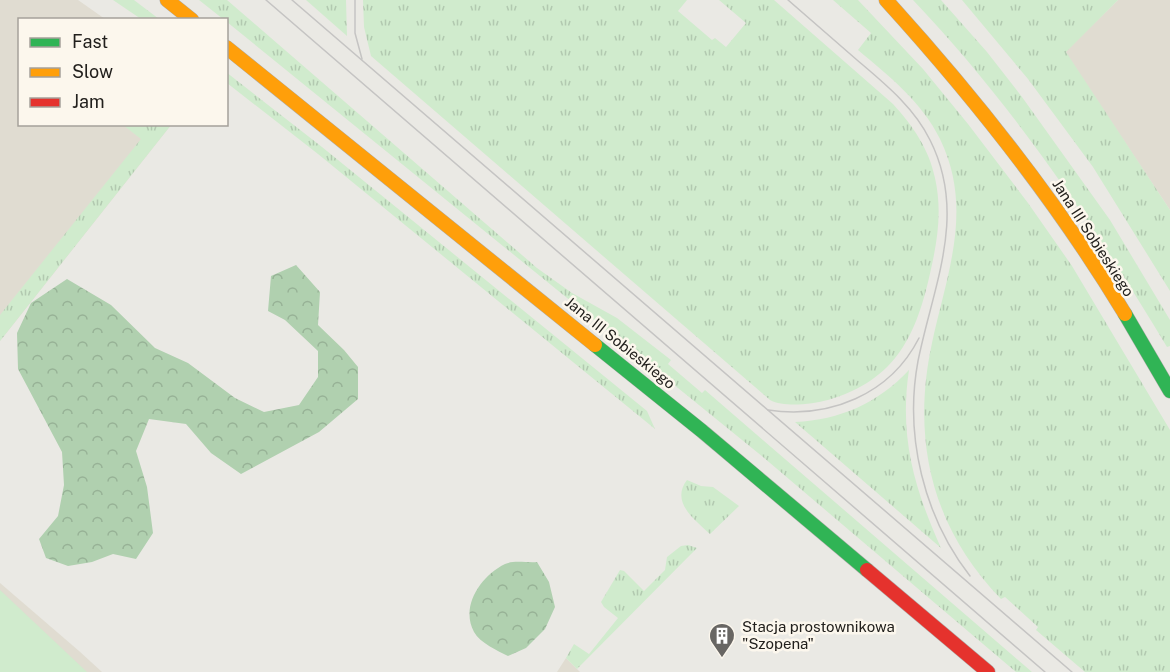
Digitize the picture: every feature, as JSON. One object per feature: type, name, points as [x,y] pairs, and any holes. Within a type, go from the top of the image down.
[{"type":"main road","points":[[167,0],[190,18]]},
{"type":"main road","name":"Jana III Sobieskiego","points":[[886,0],[969,93],[1040,186],[1082,246],[1170,391]]},
{"type":"main road","name":"Jana III Sobieskiego","points":[[228,49],[702,431],[988,672]]},
{"type":"shaded area","points":[[0,0],[78,0],[104,18],[18,18],[18,126],[170,126],[0,341]]},
{"type":"shaded area","points":[[1118,0],[1170,0],[1170,210],[1065,52]]},
{"type":"shaded area","points":[[0,583],[79,651],[102,672],[0,672]]},
{"type":"shaded area","points":[[566,658],[580,672],[557,672]]},
{"type":"green space","points":[[113,0],[134,0],[158,18],[140,18]]},
{"type":"green space","points":[[199,0],[227,0],[537,268],[572,293],[617,318],[671,360],[668,364],[702,393],[705,390],[1032,672],[1016,672],[763,457],[228,23],[228,18],[222,18]]},
{"type":"green space","points":[[306,0],[346,0],[347,36]]},
{"type":"green space","points":[[363,0],[687,0],[678,11],[712,40],[715,38],[726,47],[746,23],[719,0],[774,0],[893,104],[913,129],[929,157],[938,201],[936,246],[919,314],[900,351],[887,367],[852,391],[828,400],[807,404],[791,405],[770,400],[371,56],[364,27]]},
{"type":"green space","points":[[833,0],[858,0],[923,69],[968,124],[1072,266],[1170,430],[1170,672],[1085,672],[1036,630],[1038,627],[1005,597],[1001,599],[977,572],[958,543],[943,512],[933,481],[926,448],[924,414],[926,379],[932,343],[954,241],[955,191],[950,165],[940,139],[924,113],[904,90],[858,50],[871,33]]},
{"type":"green space","points":[[913,0],[941,0],[987,52],[1022,97],[1110,220],[1170,320],[1170,346],[1167,347],[1110,256],[1050,167],[984,81]]},
{"type":"green space","points":[[962,0],[1118,0],[1066,52],[1170,210],[1170,291],[1093,167],[1028,79]]},
{"type":"green space","points":[[228,74],[647,411],[655,429],[318,154],[228,84]]},
{"type":"green space","points":[[124,126],[170,126],[0,341],[0,315],[141,139]]},
{"type":"green space","points":[[296,265],[320,292],[318,325],[358,367],[358,399],[319,432],[241,474],[211,453],[186,424],[149,419],[136,451],[147,487],[153,533],[136,559],[113,554],[92,562],[68,566],[46,558],[39,539],[58,516],[64,485],[62,452],[18,369],[17,333],[31,303],[67,279],[111,305],[155,348],[188,363],[235,398],[264,412],[299,405],[318,377],[318,351],[285,320],[268,311],[271,276]]},
{"type":"green space","points":[[909,370],[906,417],[911,461],[923,504],[941,548],[795,422],[827,418],[857,408],[884,392]]},
{"type":"green space","points":[[687,480],[701,486],[713,487],[739,506],[710,534],[692,517],[683,503],[682,488]]},
{"type":"green space","points":[[688,545],[697,548],[577,669],[566,658],[574,644],[589,654],[618,618],[601,602],[620,570],[624,571],[644,591],[665,570],[667,557],[681,546]]},
{"type":"green space","points":[[537,562],[549,582],[555,607],[545,629],[526,648],[508,656],[485,643],[474,632],[470,622],[471,602],[481,584],[496,569],[508,563]]},
{"type":"green space","points":[[0,590],[87,672],[0,672]]},
{"type":"tram line","points":[[266,0],[1045,672]]},
{"type":"tram line","points":[[292,0],[1072,672]]},
{"type":"tram line","points":[[355,0],[355,33],[362,59]]},
{"type":"tram line","points":[[788,0],[898,96],[923,128],[941,168],[946,196],[947,223],[944,251],[918,361],[914,389],[914,418],[916,446],[930,502],[940,528],[970,576]]},
{"type":"tram line","points":[[768,410],[813,411],[856,399],[892,375],[907,358],[919,338]]},
{"type":"traffic: fast","points":[[1125,314],[1170,391]]},
{"type":"traffic: fast","points":[[595,345],[702,431],[867,570]]},
{"type":"traffic: slow","points":[[167,0],[190,18]]},
{"type":"traffic: slow","points":[[886,0],[1013,151],[1071,231],[1125,314]]},
{"type":"traffic: slow","points":[[228,49],[595,345]]},
{"type":"traffic: jam","points":[[867,570],[988,672]]},
{"type":"place","name":"Stacja prostownikowa \"Szopena\"","points":[[722,659]]}]
